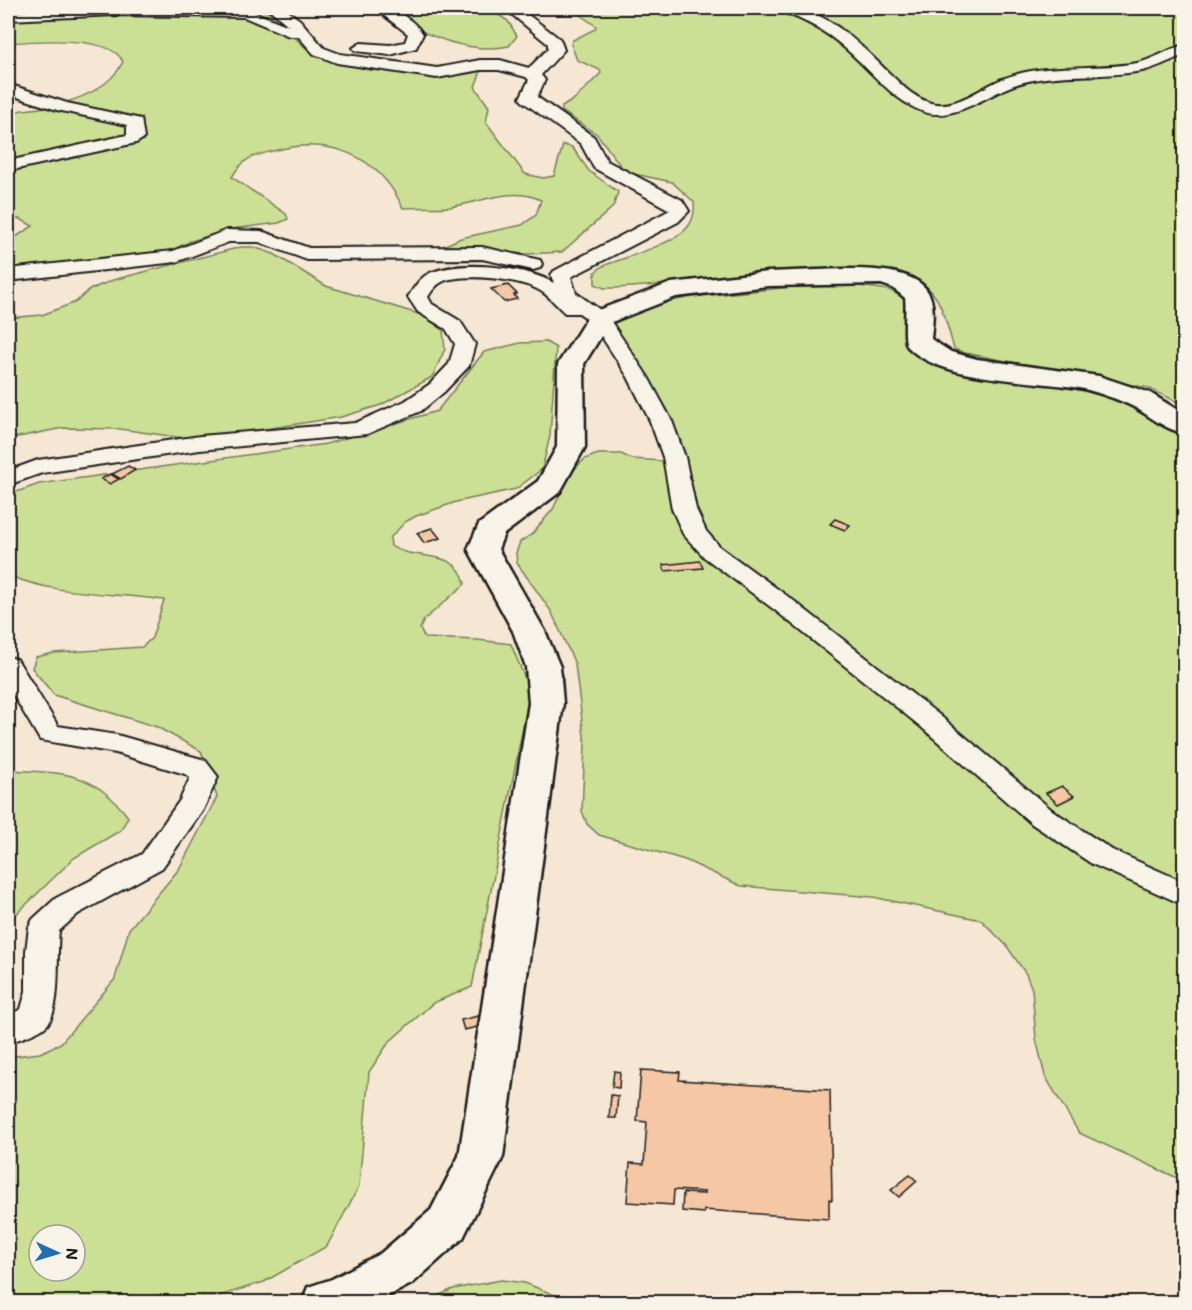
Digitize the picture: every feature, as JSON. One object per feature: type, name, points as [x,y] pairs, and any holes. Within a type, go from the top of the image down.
[{"type":"street","points":[[8,275],[176,256],[227,236],[261,237],[307,254],[482,253],[523,262],[561,275],[672,218],[680,211],[676,204],[600,164],[588,141],[528,98],[537,80],[532,74],[500,65],[480,65],[437,73],[337,58],[319,51],[295,23],[275,8]]},
{"type":"street","points":[[8,16],[116,11],[246,13],[310,41],[390,50],[411,45],[416,34],[413,30],[381,8]]},
{"type":"street","points":[[511,8],[555,42],[556,50],[532,74]]},
{"type":"street","points":[[784,8],[812,17],[850,44],[904,96],[927,108],[950,107],[966,103],[1010,81],[1053,73],[1140,67],[1185,50]]},
{"type":"street","points":[[8,89],[63,107],[135,122],[136,138],[8,166]]},
{"type":"street","points":[[8,478],[38,467],[200,444],[359,429],[413,406],[437,388],[459,366],[465,344],[453,325],[425,308],[418,297],[424,286],[438,277],[470,273],[508,275],[541,283],[584,320],[599,318],[671,290],[768,279],[883,277],[902,283],[917,295],[920,310],[918,342],[942,358],[976,367],[1089,382],[1140,399],[1185,425]]},
{"type":"street","points":[[561,275],[567,296],[599,318],[638,377],[661,421],[674,457],[684,508],[695,534],[712,552],[785,606],[929,720],[1042,817],[1102,857],[1185,894]]},
{"type":"street","points":[[325,1302],[341,1298],[397,1268],[447,1224],[481,1157],[546,703],[543,667],[529,631],[483,549],[490,530],[550,486],[571,447],[571,364],[599,318]]},
{"type":"street","points":[[8,665],[49,734],[117,744],[195,768],[204,777],[194,803],[152,861],[67,906],[44,927],[41,951],[42,991],[35,1017],[8,1029]]},
{"type":"green space","points":[[8,8],[254,8],[268,12],[308,50],[368,70],[459,75],[481,71],[475,87],[489,107],[486,122],[525,174],[543,178],[554,176],[563,145],[572,147],[589,171],[618,192],[613,207],[562,252],[527,254],[441,247],[461,238],[522,225],[536,215],[541,200],[529,196],[507,195],[450,207],[403,208],[393,189],[366,162],[332,148],[294,147],[254,156],[240,166],[232,177],[286,214],[288,219],[279,223],[231,229],[191,241],[163,254],[8,274],[8,242],[33,226],[20,219],[8,218],[8,113],[52,106],[87,94],[108,81],[123,62],[116,53],[88,43],[35,41],[8,43]]},
{"type":"green space","points":[[370,8],[488,8],[508,21],[517,36],[509,46],[473,47],[438,38]]},
{"type":"green space","points":[[562,8],[1184,8],[1184,405],[1148,388],[954,349],[944,315],[932,293],[924,285],[897,274],[877,270],[616,288],[604,288],[595,284],[595,272],[603,266],[680,235],[692,220],[694,202],[672,182],[625,172],[598,135],[562,111],[562,107],[576,98],[601,73],[600,70],[577,60],[571,44],[573,40],[595,29],[596,26],[576,12]]},
{"type":"green space","points":[[241,247],[253,247],[274,254],[326,286],[422,315],[443,330],[445,349],[432,377],[381,405],[341,417],[213,437],[184,438],[120,429],[63,428],[8,439],[8,318],[42,315],[76,302],[89,290],[113,280]]},
{"type":"green space","points":[[852,285],[889,290],[907,299],[914,337],[960,370],[1114,397],[1142,406],[1184,431],[1184,1181],[1079,1133],[1045,1076],[1036,1039],[1032,989],[1026,974],[1006,945],[981,920],[873,897],[741,886],[685,860],[599,835],[587,824],[582,811],[585,744],[575,664],[551,611],[517,563],[516,553],[520,542],[532,534],[553,509],[570,473],[585,459],[598,454],[621,454],[632,459],[663,461],[671,453],[608,327],[634,312],[655,304],[693,297],[802,286]]},
{"type":"green space","points":[[546,342],[556,348],[550,436],[542,469],[516,489],[456,502],[416,516],[405,522],[390,538],[391,546],[401,551],[445,560],[461,572],[465,584],[424,620],[420,629],[425,638],[511,644],[530,691],[472,987],[433,1003],[389,1042],[369,1072],[359,1186],[327,1246],[264,1282],[216,1297],[8,1302],[8,1057],[40,1053],[61,1043],[115,979],[129,929],[179,869],[217,797],[201,751],[157,727],[54,695],[32,668],[36,657],[54,653],[142,647],[152,638],[164,600],[45,587],[8,575],[8,495],[39,484],[326,444],[437,411],[484,352],[520,343]]},
{"type":"green space","points":[[8,770],[60,774],[89,782],[102,790],[128,817],[121,830],[74,858],[8,922]]},
{"type":"green space","points":[[501,1280],[525,1283],[572,1302],[424,1302],[453,1289]]},
{"type":"building","points":[[508,285],[517,294],[514,295],[517,299],[504,302],[491,289]]},
{"type":"building","points":[[128,466],[135,470],[121,479],[112,474]]},
{"type":"building","points":[[110,474],[119,479],[110,484],[101,479]]},
{"type":"building","points":[[835,519],[850,525],[845,530],[830,524]]},
{"type":"building","points":[[432,528],[440,538],[424,543],[417,533]]},
{"type":"building","points":[[700,561],[703,568],[665,571],[663,565]]},
{"type":"building","points":[[1062,786],[1074,796],[1058,804],[1046,793]]},
{"type":"building","points":[[483,1015],[486,1025],[464,1030],[461,1020]]},
{"type":"building","points":[[641,1070],[680,1072],[679,1080],[830,1090],[832,1200],[829,1199],[829,1219],[704,1210],[704,1213],[682,1211],[683,1193],[705,1194],[705,1192],[674,1190],[673,1205],[627,1202],[630,1163],[644,1164],[647,1122],[637,1121]]},
{"type":"building","points":[[614,1071],[620,1072],[619,1088],[612,1087]]},
{"type":"building","points":[[611,1095],[618,1096],[616,1118],[609,1118]]},
{"type":"building","points":[[910,1175],[917,1181],[899,1197],[891,1190]]}]
